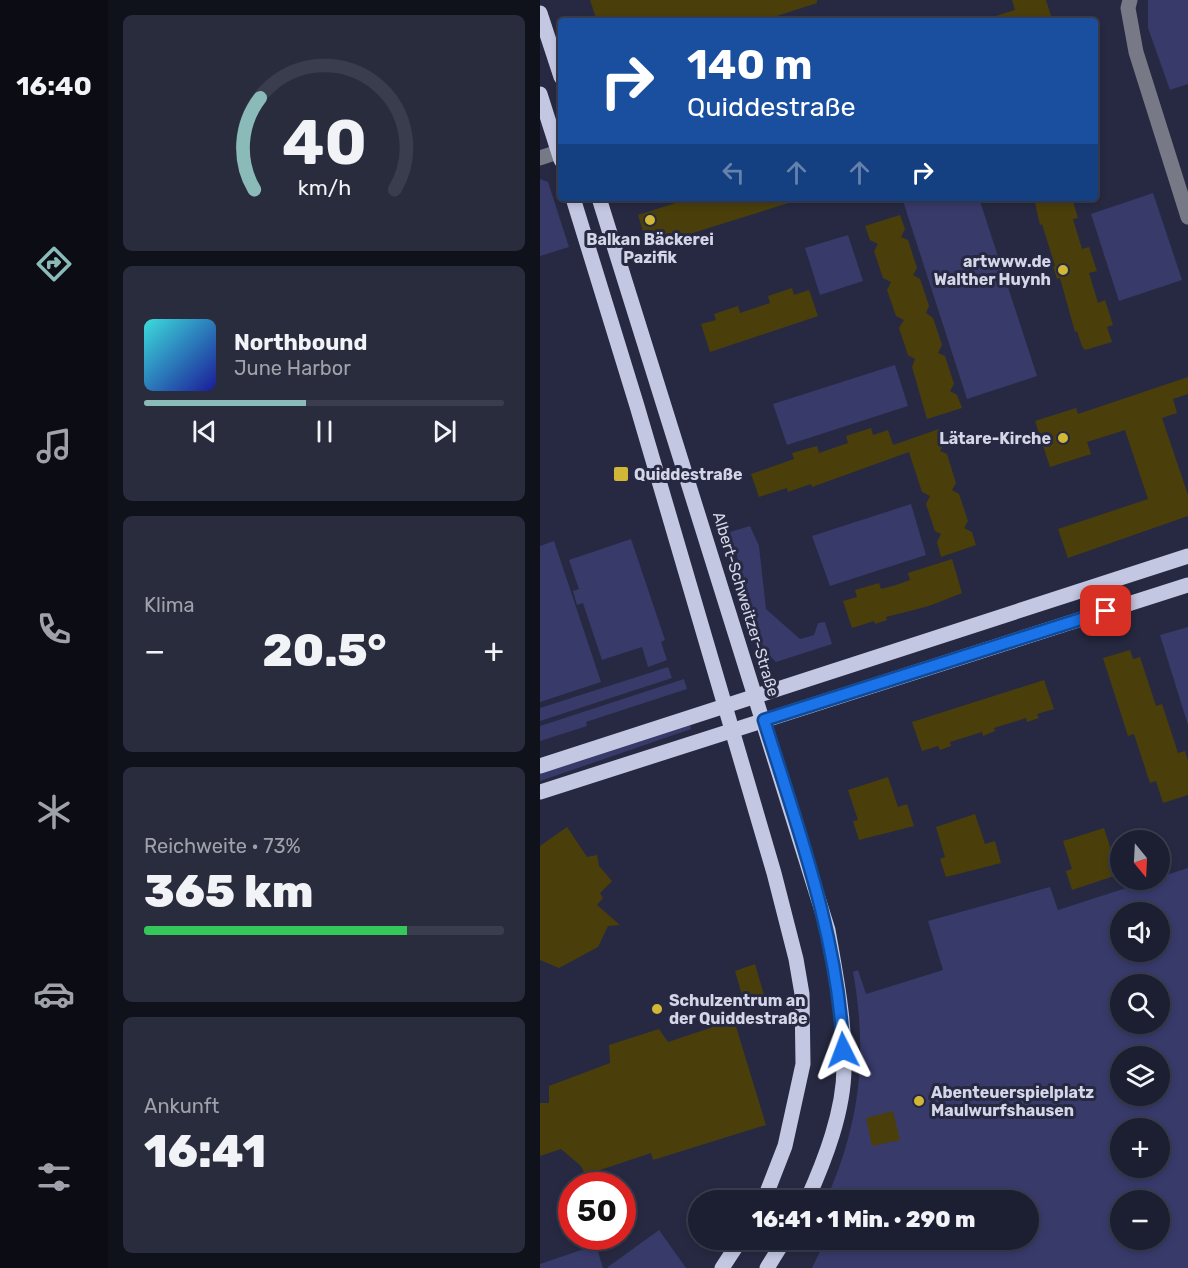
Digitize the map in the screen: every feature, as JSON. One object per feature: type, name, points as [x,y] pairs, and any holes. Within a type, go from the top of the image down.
[{"type":"main road","points":[[540,13],[558,68]]},
{"type":"main road","points":[[540,94],[558,148]]},
{"type":"main road","points":[[574,201],[774,873],[796,959],[802,994],[803,1064],[785,1146],[768,1190]]},
{"type":"main road","name":"Albert-Schweitzer-Straße","points":[[600,201],[828,930],[842,1010],[844,1070],[836,1114],[819,1173],[811,1190]]},
{"type":"main road","points":[[540,766],[1188,556]]},
{"type":"main road","points":[[540,792],[1188,585]]},
{"type":"main road","points":[[722,1268],[734,1250]]},
{"type":"main road","points":[[767,1268],[778,1250]]},
{"type":"street","points":[[1130,0],[1128,8],[1131,34],[1188,217]]},
{"type":"street","points":[[540,158],[558,154]]},
{"type":"shaded area","points":[[1148,0],[1188,0],[1188,84],[1170,90],[1148,28]]},
{"type":"shaded area","points":[[540,179],[548,182],[569,247],[540,256]]},
{"type":"shaded area","points":[[1153,193],[1182,280],[1119,301],[1091,214]]},
{"type":"shaded area","points":[[903,201],[980,201],[1037,376],[967,399]]},
{"type":"shaded area","points":[[848,235],[863,281],[820,295],[805,248]]},
{"type":"shaded area","points":[[895,365],[908,406],[787,445],[773,404]]},
{"type":"shaded area","points":[[911,504],[926,555],[830,586],[812,536]]},
{"type":"shaded area","points":[[750,526],[759,546],[766,609],[800,639],[814,635],[818,623],[825,622],[832,644],[776,662],[764,650],[730,532]]},
{"type":"shaded area","points":[[631,539],[665,640],[661,642],[667,660],[648,667],[642,647],[602,660],[583,603],[577,605],[573,591],[579,589],[569,560]]},
{"type":"shaded area","points":[[554,541],[601,682],[540,702],[540,546]]},
{"type":"shaded area","points":[[1188,627],[1188,725],[1160,635]]},
{"type":"shaded area","points":[[668,667],[672,678],[540,721],[540,708]]},
{"type":"shaded area","points":[[684,679],[687,689],[586,722],[587,726],[540,741],[540,726]]},
{"type":"shaded area","points":[[690,723],[691,729],[540,781],[540,771]]},
{"type":"shaded area","points":[[1188,868],[1188,1268],[812,1268],[821,1250],[1039,1250],[1039,1190],[830,1190],[847,1144],[858,1088],[860,1032],[853,972],[858,970],[866,994],[943,970],[928,921],[1050,887],[1058,910],[1120,890],[1170,890],[1170,874]]},
{"type":"shaded area","points":[[659,1230],[686,1268],[608,1268],[631,1250],[636,1250],[636,1247]]},
{"type":"shaded area","points":[[581,1250],[598,1250],[603,1268],[540,1268],[540,1264]]},
{"type":"building","points":[[590,0],[817,0],[817,3],[770,18],[596,18]]},
{"type":"building","points":[[1012,0],[1046,0],[1051,16],[1048,18],[989,18],[1015,10]]},
{"type":"building","points":[[682,201],[795,201],[648,247],[638,215]]},
{"type":"building","points":[[1035,201],[1073,201],[1078,218],[1073,219],[1082,249],[1089,247],[1097,271],[1089,273],[1098,303],[1105,300],[1113,325],[1107,327],[1112,342],[1085,350],[1082,346],[1077,331],[1075,332],[1060,278],[1057,279],[1042,224],[1040,225]]},
{"type":"building","points":[[900,215],[905,229],[901,237],[908,240],[917,268],[913,275],[920,279],[929,306],[926,313],[933,318],[942,345],[938,353],[945,356],[954,384],[950,391],[957,395],[962,408],[927,419],[912,367],[915,359],[908,355],[899,328],[904,320],[896,316],[887,290],[891,282],[883,278],[874,251],[878,244],[870,240],[865,226]]},
{"type":"building","points":[[792,288],[794,295],[809,290],[818,316],[710,352],[701,324],[716,320],[714,314],[738,306],[740,313],[770,303],[768,296]]},
{"type":"building","points":[[1188,377],[1188,394],[1173,399],[1177,413],[1162,418],[1188,495],[1188,516],[1068,558],[1058,529],[1148,499],[1125,430],[1087,442],[1091,454],[1050,467],[1035,421],[1076,408],[1078,414]]},
{"type":"building","points":[[871,428],[873,435],[888,430],[893,445],[939,429],[944,444],[940,451],[947,454],[956,483],[952,490],[959,494],[968,521],[964,528],[972,532],[976,545],[941,557],[937,542],[941,534],[935,531],[926,504],[930,496],[922,492],[909,452],[812,487],[811,484],[788,492],[787,488],[759,497],[751,474],[794,459],[792,453],[817,446],[819,453],[848,443],[846,436]]},
{"type":"building","points":[[952,559],[962,593],[929,606],[886,617],[887,620],[875,624],[874,621],[852,628],[843,601],[857,597],[855,590],[879,583],[881,589],[896,585],[910,580],[908,573]]},
{"type":"building","points":[[1130,650],[1133,659],[1140,657],[1156,706],[1162,704],[1178,753],[1185,751],[1188,761],[1188,795],[1163,803],[1156,781],[1150,783],[1134,734],[1128,736],[1103,658]]},
{"type":"building","points":[[1044,680],[1054,709],[1037,714],[1039,718],[1027,722],[1026,718],[994,728],[995,731],[983,736],[982,732],[950,742],[951,746],[940,750],[938,746],[922,751],[912,722]]},
{"type":"building","points":[[888,777],[898,807],[907,804],[914,826],[859,840],[853,821],[858,820],[848,790]]},
{"type":"building","points":[[975,814],[985,844],[995,841],[1001,863],[946,877],[940,859],[945,857],[936,827]]},
{"type":"building","points":[[567,827],[587,857],[597,855],[599,866],[612,881],[600,893],[603,898],[597,905],[620,925],[608,926],[598,947],[559,968],[540,960],[540,846]]},
{"type":"building","points":[[1104,828],[1110,847],[1110,877],[1072,890],[1066,871],[1072,869],[1063,841]]},
{"type":"building","points":[[755,964],[764,995],[744,1002],[735,971]]},
{"type":"building","points":[[734,1020],[766,1125],[653,1160],[651,1153],[594,1172],[584,1172],[581,1166],[561,1149],[540,1156],[540,1103],[549,1103],[549,1086],[610,1063],[609,1045],[659,1029],[668,1042]]},
{"type":"building","points":[[893,1111],[900,1140],[872,1146],[866,1118]]},
{"type":"place","name":"Balkan Bäckerei Pazifik","points":[[650,220]]},
{"type":"place","name":"artwww.de Walther Huynh","points":[[1063,270]]},
{"type":"place","name":"Lätare-Kirche","points":[[1063,438]]},
{"type":"place","name":"Quiddestraße","points":[[621,474]]},
{"type":"place","name":"Schulzentrum an der Quiddestraße","points":[[657,1009]]},
{"type":"place","name":"Abenteuerspielplatz Maulwurfshausen","points":[[919,1101]]},
{"type":"route","points":[[843,1050],[842,1010],[828,930],[764,720],[1106,611]]}]
